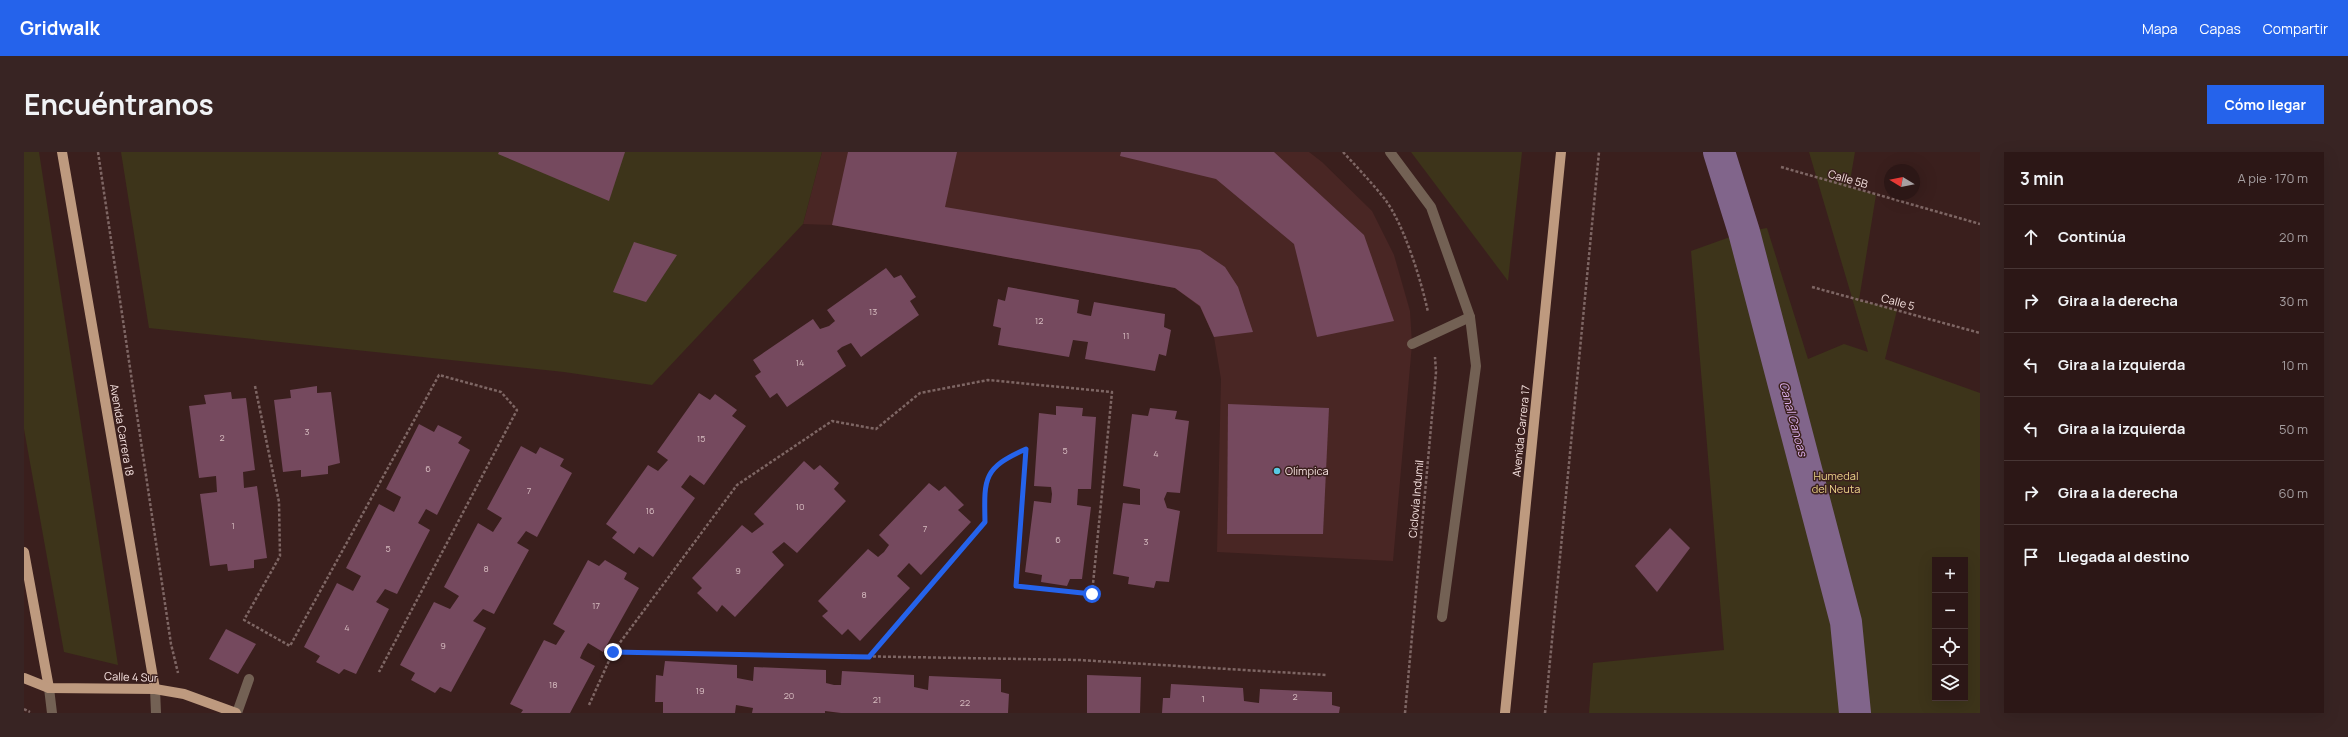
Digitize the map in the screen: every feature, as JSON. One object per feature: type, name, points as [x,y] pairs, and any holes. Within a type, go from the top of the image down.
[{"type":"main road","name":"Avenida Carrera 18","points":[[62,152],[155,689]]},
{"type":"main road","name":"Avenida Carrera 17","points":[[1505,713],[1560,152]]},
{"type":"main road","points":[[24,552],[49,688]]},
{"type":"main road","name":"Calle 4 Sur","points":[[24,678],[49,688],[155,689],[184,694],[237,713]]},
{"type":"street","points":[[1390,152],[1431,207],[1470,318],[1476,366],[1442,617]]},
{"type":"street","points":[[1412,344],[1470,318]]},
{"type":"street","points":[[237,713],[249,679]]},
{"type":"street","points":[[49,688],[52,713]]},
{"type":"street","name":"Avenida Carrera 18","points":[[155,689],[156,713]]},
{"type":"path","points":[[98,152],[171,644],[184,694]]},
{"type":"path","name":"Ciclovía Indumil","points":[[1343,152],[1385,199],[1406,240],[1423,287],[1433,334],[1436,372],[1405,713]]},
{"type":"path","points":[[1546,713],[1599,152]]},
{"type":"path","name":"Calle 5B","points":[[1781,167],[1980,224]]},
{"type":"path","name":"Calle 5","points":[[1812,287],[1980,332]]},
{"type":"path","points":[[255,386],[278,502],[280,556],[244,620],[290,646],[440,375],[501,392],[517,410],[379,672]]},
{"type":"path","points":[[589,705],[613,652],[737,485],[832,421],[876,429],[920,392],[988,380],[1112,392],[1092,594],[1016,586],[1026,449],[993,468],[984,488],[985,522],[869,657]]},
{"type":"path","points":[[613,652],[1079,660],[1327,674]]},
{"type":"shaded area","points":[[822,152],[1309,152],[1322,162],[1372,211],[1394,255],[1410,311],[1412,344],[1393,561],[1217,552],[1221,379],[1214,337],[1200,307],[1175,288],[832,225],[803,224]]},
{"type":"green space","points":[[24,152],[39,152],[118,665],[64,652],[24,429]]},
{"type":"green space","points":[[121,152],[822,152],[803,224],[652,385],[564,372],[149,328]]},
{"type":"green space","points":[[1411,152],[1522,152],[1508,281]]},
{"type":"green space","name":"Humedal del Neuta","points":[[1809,152],[1855,152],[1849,187],[1876,195],[1859,300],[1897,310],[1885,359],[1980,393],[1980,713],[1589,713],[1593,663],[1724,650],[1691,251],[1744,232],[1767,228],[1808,359],[1844,344],[1868,352]]},
{"type":"building","points":[[499,152],[625,152],[609,201],[498,154]]},
{"type":"building","points":[[848,152],[957,152],[945,207],[1200,250],[1225,267],[1238,287],[1253,332],[1214,337],[1200,306],[1175,288],[832,225]]},
{"type":"building","points":[[1121,152],[1274,152],[1364,235],[1394,321],[1317,337],[1294,244],[1216,179],[1120,156]]},
{"type":"building","points":[[634,242],[677,255],[646,302],[613,292]]},
{"type":"building","points":[[886,268],[894,278],[901,275],[916,297],[910,301],[919,315],[861,357],[851,343],[842,347],[837,351],[846,366],[787,407],[777,393],[770,398],[755,376],[761,372],[753,360],[813,319],[820,329],[829,326],[835,321],[827,310]]},
{"type":"building","points":[[1008,287],[1079,300],[1077,313],[1085,315],[1091,316],[1094,302],[1165,314],[1164,327],[1171,330],[1166,356],[1159,354],[1155,371],[1085,359],[1088,342],[1073,340],[1069,357],[998,345],[1001,328],[993,326],[998,299],[1005,301]]},
{"type":"building","points":[[317,386],[317,393],[331,392],[340,463],[328,466],[328,474],[301,477],[301,470],[283,472],[274,400],[291,398],[290,390]]},
{"type":"building","points":[[231,392],[232,399],[246,398],[255,470],[243,472],[244,488],[257,486],[267,558],[254,560],[254,568],[228,571],[227,564],[210,566],[200,494],[217,492],[216,476],[199,478],[189,406],[206,404],[204,395]]},
{"type":"building","points":[[699,393],[710,400],[715,394],[737,410],[732,416],[746,426],[704,485],[690,475],[681,487],[695,498],[653,557],[639,547],[634,554],[612,538],[617,532],[606,524],[648,465],[658,471],[668,460],[657,452]]},
{"type":"building","name":"Olímpica","points":[[1228,404],[1329,408],[1323,534],[1227,534]]},
{"type":"building","points":[[1056,406],[1083,408],[1082,416],[1096,417],[1091,489],[1078,489],[1077,505],[1091,507],[1082,579],[1070,579],[1067,586],[1041,582],[1042,575],[1025,572],[1034,501],[1051,503],[1052,494],[1051,487],[1034,486],[1039,413],[1056,415]]},
{"type":"building","points":[[1150,408],[1177,411],[1175,419],[1189,421],[1180,493],[1167,492],[1164,499],[1167,508],[1180,511],[1169,582],[1156,581],[1154,588],[1128,584],[1129,577],[1113,574],[1123,503],[1140,505],[1140,489],[1123,486],[1132,414],[1148,416]]},
{"type":"building","points":[[419,424],[434,432],[438,425],[462,437],[458,443],[470,450],[437,515],[426,509],[418,523],[430,530],[397,594],[385,589],[376,602],[389,609],[356,674],[344,669],[339,674],[316,662],[320,656],[304,647],[337,583],[353,591],[361,576],[346,568],[379,504],[394,512],[401,497],[386,489]]},
{"type":"building","points":[[521,446],[536,454],[540,447],[564,459],[560,466],[572,473],[537,537],[526,531],[517,543],[529,550],[494,614],[483,609],[473,621],[486,628],[451,692],[440,687],[435,693],[411,680],[415,673],[400,665],[434,602],[450,609],[459,596],[444,587],[478,523],[493,532],[502,518],[487,509]]},
{"type":"building","points":[[804,461],[814,470],[820,465],[839,483],[834,489],[846,501],[797,553],[784,542],[772,552],[784,565],[735,617],[722,605],[717,612],[697,593],[702,588],[692,578],[742,525],[752,533],[764,524],[754,514]]},
{"type":"building","points":[[929,483],[939,491],[945,486],[964,505],[958,510],[971,522],[921,575],[909,563],[897,576],[910,588],[860,641],[848,629],[842,635],[822,616],[828,611],[818,601],[868,549],[878,557],[884,552],[889,545],[879,535]]},
{"type":"building","points":[[1670,528],[1690,548],[1657,592],[1635,566]]},
{"type":"building","points":[[588,560],[599,566],[605,560],[627,573],[624,579],[639,588],[603,652],[588,643],[583,651],[580,658],[595,666],[570,713],[521,713],[523,710],[510,704],[544,640],[556,645],[565,631],[553,624]]},
{"type":"building","points":[[226,629],[256,644],[238,674],[209,659]]},
{"type":"building","points":[[665,661],[737,665],[737,678],[753,681],[754,667],[826,670],[826,683],[834,685],[841,685],[842,671],[914,675],[914,687],[928,690],[929,676],[1001,679],[1001,692],[1009,694],[1008,713],[841,713],[825,711],[825,713],[752,713],[753,708],[736,705],[735,713],[663,713],[663,702],[655,702],[656,675],[663,676]]},
{"type":"building","points":[[1087,675],[1141,677],[1140,713],[1087,713]]},
{"type":"building","points":[[1171,684],[1243,688],[1244,701],[1259,703],[1260,689],[1332,692],[1332,705],[1340,707],[1339,713],[1162,713],[1163,698],[1170,698]]},
{"type":"waterway","name":"Canal Canoas","points":[[1719,152],[1744,232],[1846,622],[1855,713]]},
{"type":"place","name":"Olímpica","points":[[1277,471]]},
{"type":"route","points":[[613,652],[869,657],[985,522],[984,488],[993,468],[1026,449],[1016,586],[1092,594]]}]
